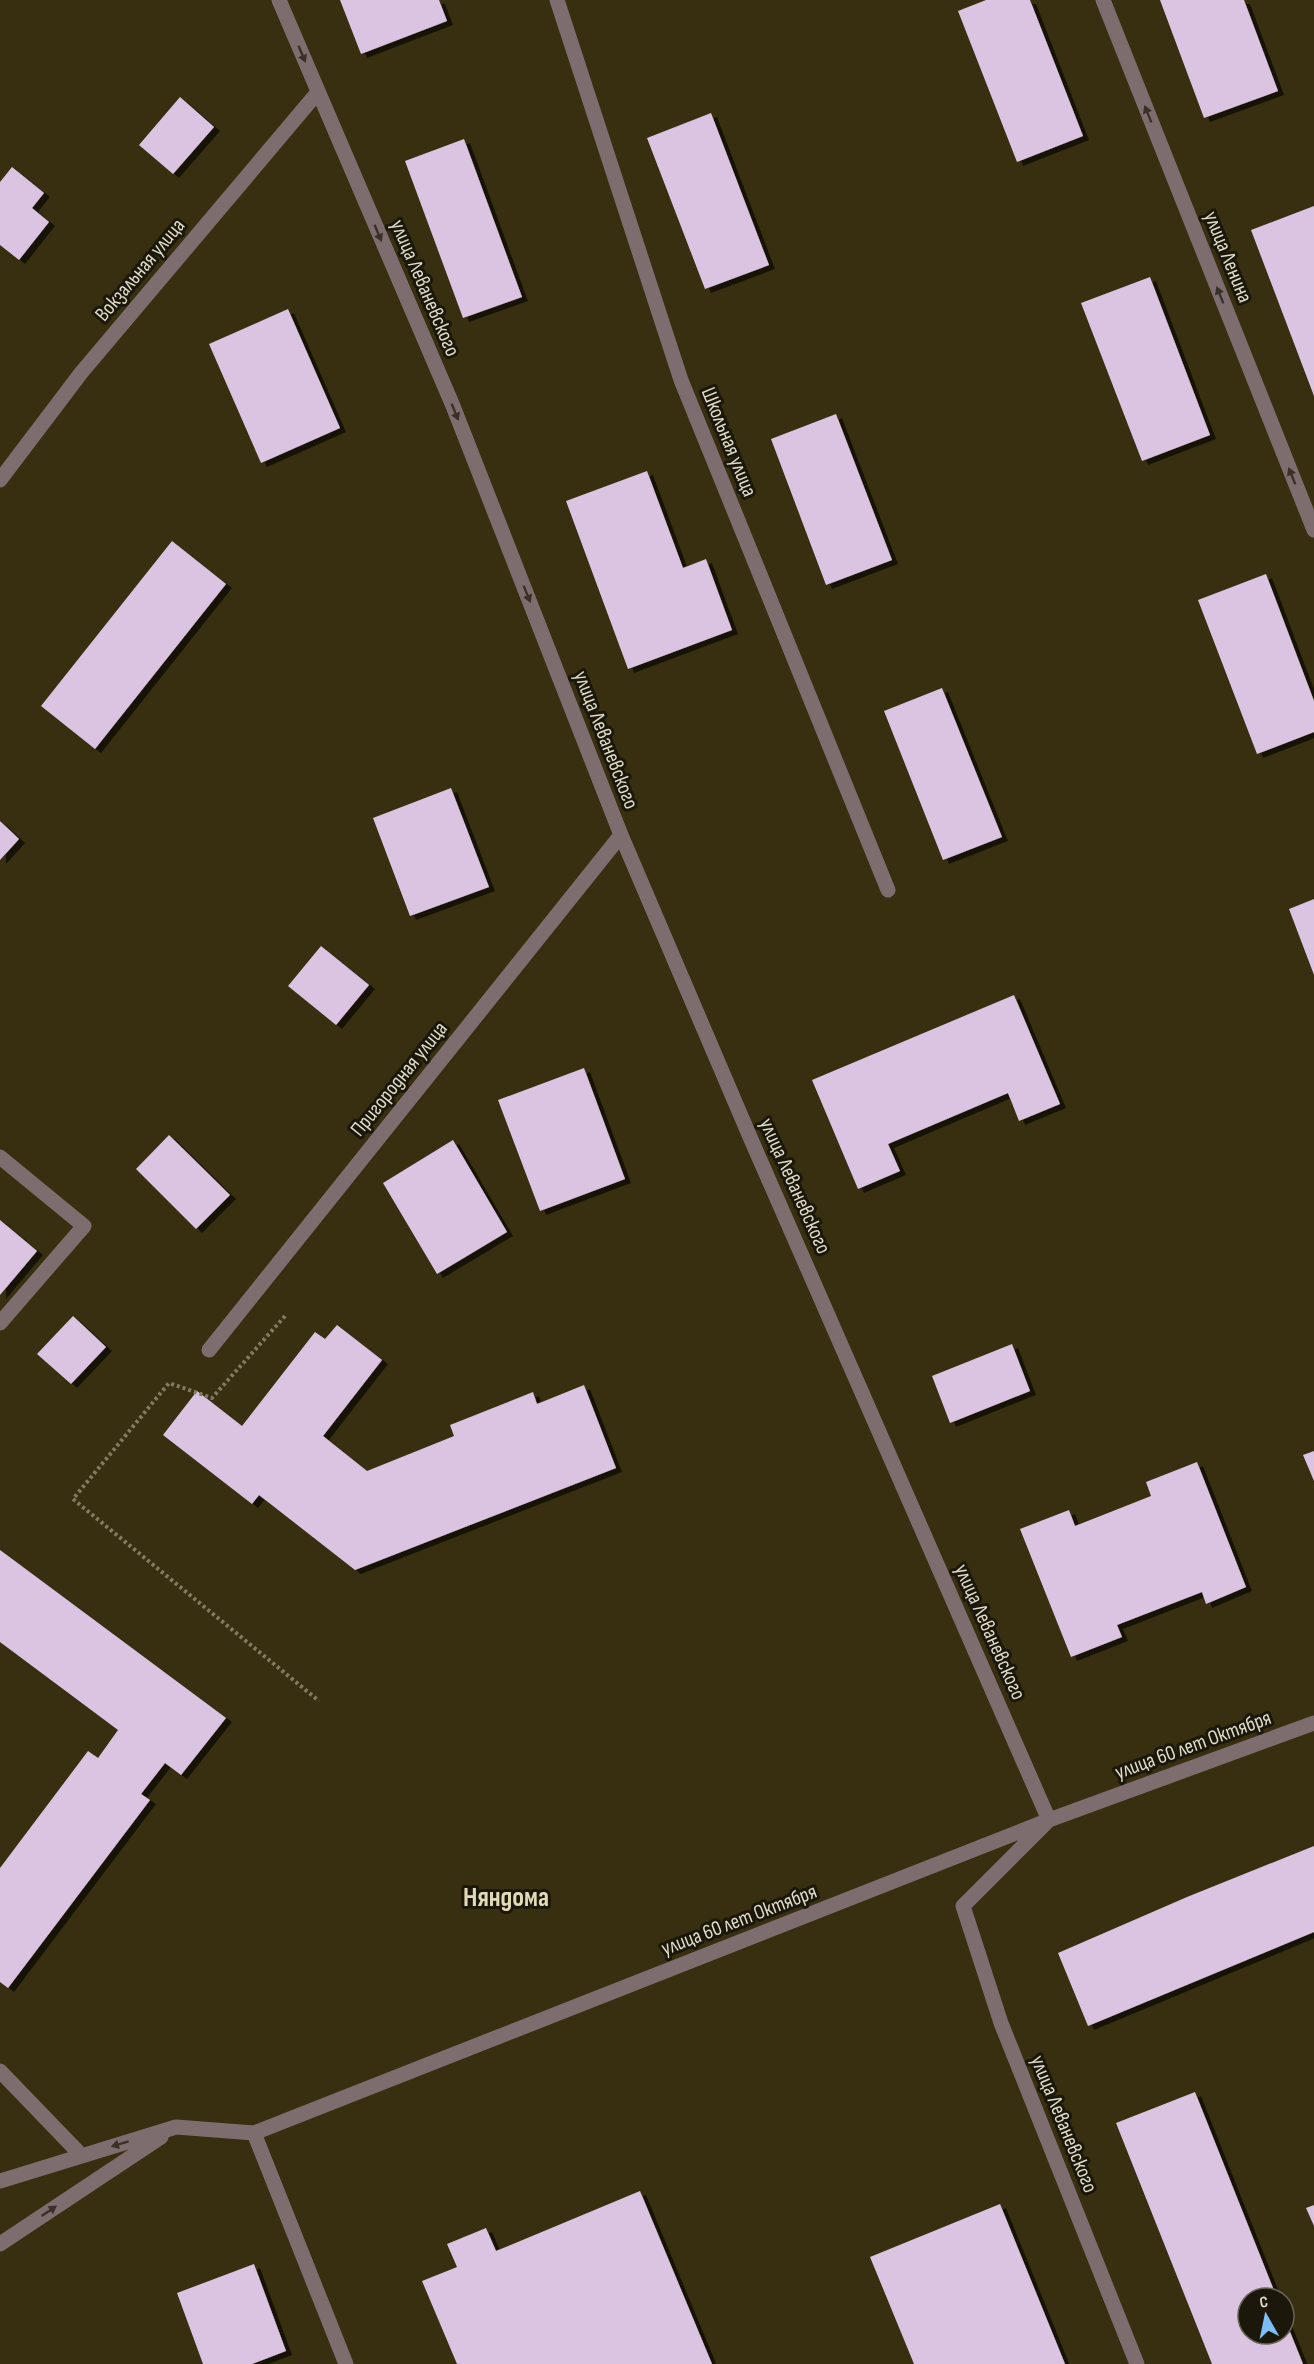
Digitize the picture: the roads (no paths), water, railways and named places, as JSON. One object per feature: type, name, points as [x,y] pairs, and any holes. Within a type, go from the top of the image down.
[{"type":"street","name":"улица Леваневского","points":[[279,0],[453,406],[621,835],[750,1137],[1049,1820],[963,1906],[1001,2023],[1137,2364]]},
{"type":"street","name":"Школьная улица","points":[[557,0],[681,380],[888,890]]},
{"type":"street","name":"улица Ленина","points":[[1103,0],[1314,530]]},
{"type":"street","name":"Вокзальная улица","points":[[0,480],[81,373],[318,92]]},
{"type":"street","name":"Пригородная улица","points":[[209,1350],[621,835]]},
{"type":"street","points":[[0,1157],[84,1226],[0,1323]]},
{"type":"street","name":"улица 60 лет Октября","points":[[0,2181],[176,2127],[254,2133],[1049,1820],[1314,1723]]},
{"type":"street","points":[[0,2071],[82,2156]]},
{"type":"street","points":[[0,2244],[176,2127]]},
{"type":"street","points":[[254,2133],[346,2364]]},
{"type":"district","name":"Няндома","points":[[506,1898]]}]
